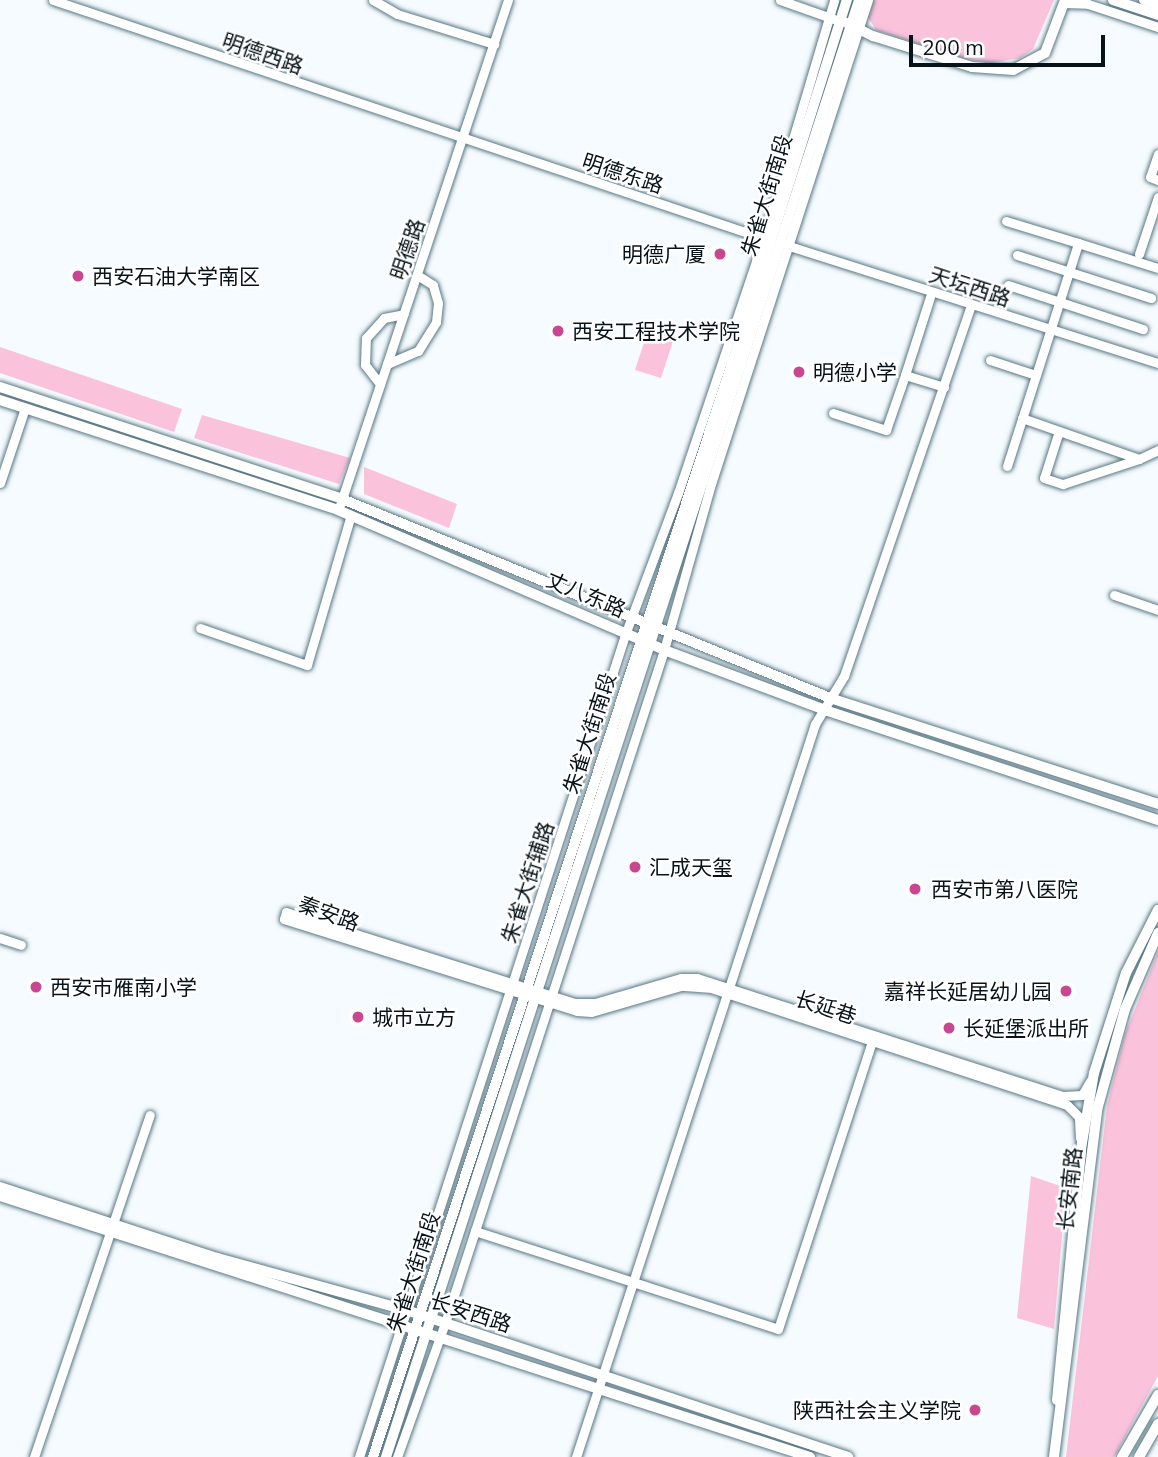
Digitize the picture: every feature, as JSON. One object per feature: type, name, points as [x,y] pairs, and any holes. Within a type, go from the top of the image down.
[{"type":"main road","points":[[847,0],[850,24]]},
{"type":"main road","points":[[850,24],[859,0]]},
{"type":"main road","points":[[1113,0],[1158,15]]},
{"type":"main road","points":[[1144,0],[1158,5]]},
{"type":"main road","points":[[850,24],[873,36],[972,67],[1013,69],[1045,53],[1066,1]]},
{"type":"main road","name":"朱雀大街南段","points":[[373,1457],[414,1329],[425,1317],[530,993],[640,639],[850,24]]},
{"type":"main road","name":"朱雀大街南段","points":[[530,993],[653,644],[777,242]]},
{"type":"main road","name":"丈八东路","points":[[0,387],[340,504],[658,627],[830,698],[1156,803]]},
{"type":"main road","name":"丈八东路","points":[[0,400],[340,504],[351,515],[664,650],[825,710],[1158,820]]},
{"type":"main road","points":[[1058,1413],[1057,1365],[1081,1149],[1094,1073],[1123,982],[1158,910]]},
{"type":"main road","name":"长安南路","points":[[1054,1457],[1058,1413],[1068,1374],[1097,1110],[1125,1009],[1158,933]]},
{"type":"main road","name":"长安西路","points":[[0,1187],[401,1325],[848,1457]]},
{"type":"main road","name":"长安西路","points":[[0,1196],[406,1310],[810,1457]]},
{"type":"main road","name":"朱雀大街南段","points":[[386,1457],[427,1333],[425,1317]]},
{"type":"main road","points":[[1122,1457],[1158,1395]]},
{"type":"main road","points":[[1146,1415],[1158,1407]]},
{"type":"main road","points":[[1139,1457],[1158,1424]]},
{"type":"street","name":"明德西路","points":[[53,0],[463,139]]},
{"type":"street","points":[[373,0],[397,14],[494,44]]},
{"type":"street","name":"明德路","points":[[340,504],[508,0]]},
{"type":"street","points":[[780,0],[850,24]]},
{"type":"street","name":"朱雀大街辅路","points":[[397,1457],[445,1323],[548,999],[664,650],[777,242],[834,0]]},
{"type":"street","name":"朱雀大街辅路","points":[[359,1457],[626,632],[777,242],[850,24],[868,0]]},
{"type":"street","points":[[1066,1],[1088,4],[1158,27]]},
{"type":"street","name":"明德东路","points":[[463,139],[777,242]]},
{"type":"street","points":[[1158,154],[1150,177],[1158,180]]},
{"type":"street","points":[[1139,254],[1158,197]]},
{"type":"street","points":[[1006,220],[1158,268]]},
{"type":"street","name":"天坛西路","points":[[777,242],[1158,363]]},
{"type":"street","points":[[1007,466],[1078,243]]},
{"type":"street","points":[[1017,254],[1152,298]]},
{"type":"street","points":[[387,364],[418,351],[436,322],[438,303],[433,285],[417,275]]},
{"type":"street","points":[[1008,285],[1143,329]]},
{"type":"street","points":[[833,413],[887,430],[930,297]]},
{"type":"street","points":[[576,1457],[815,724],[844,676],[971,305]]},
{"type":"street","points":[[380,384],[365,365],[366,338],[384,318],[404,314]]},
{"type":"street","points":[[990,360],[1036,375]]},
{"type":"street","points":[[905,375],[944,387]]},
{"type":"street","points":[[0,483],[25,408]]},
{"type":"street","points":[[1022,418],[1139,459]]},
{"type":"street","points":[[1059,431],[1044,478],[1063,484],[1158,450]]},
{"type":"street","points":[[200,628],[307,665],[351,515]]},
{"type":"street","points":[[1114,595],[1158,610]]},
{"type":"street","name":"秦安路","points":[[512,987],[284,919],[286,912],[512,987],[530,993]]},
{"type":"street","points":[[0,938],[22,946]]},
{"type":"street","name":"长延巷","points":[[530,993],[548,999],[585,1004],[681,978],[729,990],[1063,1096],[1082,1095],[1094,1073]]},
{"type":"street","name":"长延巷","points":[[729,990],[872,1041],[1067,1105],[1079,1117],[1081,1149]]},
{"type":"street","points":[[475,1231],[778,1329],[872,1041]]},
{"type":"street","points":[[34,1457],[150,1115]]},
{"type":"shaded area","points":[[870,0],[1054,0],[1033,49],[1020,58],[991,63],[962,58],[876,30],[866,14]]},
{"type":"shaded area","points":[[650,324],[676,332],[661,378],[635,370]]},
{"type":"shaded area","points":[[0,347],[182,409],[174,432],[0,373]]},
{"type":"shaded area","points":[[202,415],[350,458],[339,484],[194,438]]},
{"type":"shaded area","points":[[364,467],[457,504],[449,528],[364,494]]},
{"type":"shaded area","points":[[1158,952],[1158,1376],[1114,1457],[1066,1457],[1107,1106],[1125,1034]]},
{"type":"shaded area","points":[[1031,1176],[1066,1188],[1054,1329],[1017,1318]]},
{"type":"place","name":"明德广厦","points":[[720,254]]},
{"type":"place","name":"西安石油大学南区","points":[[78,276]]},
{"type":"place","name":"西安工程技术学院","points":[[558,331]]},
{"type":"place","name":"明德小学","points":[[799,372]]},
{"type":"place","name":"汇成天玺","points":[[635,867]]},
{"type":"place","name":"西安市第八医院","points":[[915,889]]},
{"type":"place","name":"西安市雁南小学","points":[[36,987]]},
{"type":"place","name":"嘉祥长延居幼儿园","points":[[1066,991]]},
{"type":"place","name":"城市立方","points":[[358,1017]]},
{"type":"place","name":"长延堡派出所","points":[[949,1028]]},
{"type":"place","name":"陕西社会主义学院","points":[[975,1410]]}]
